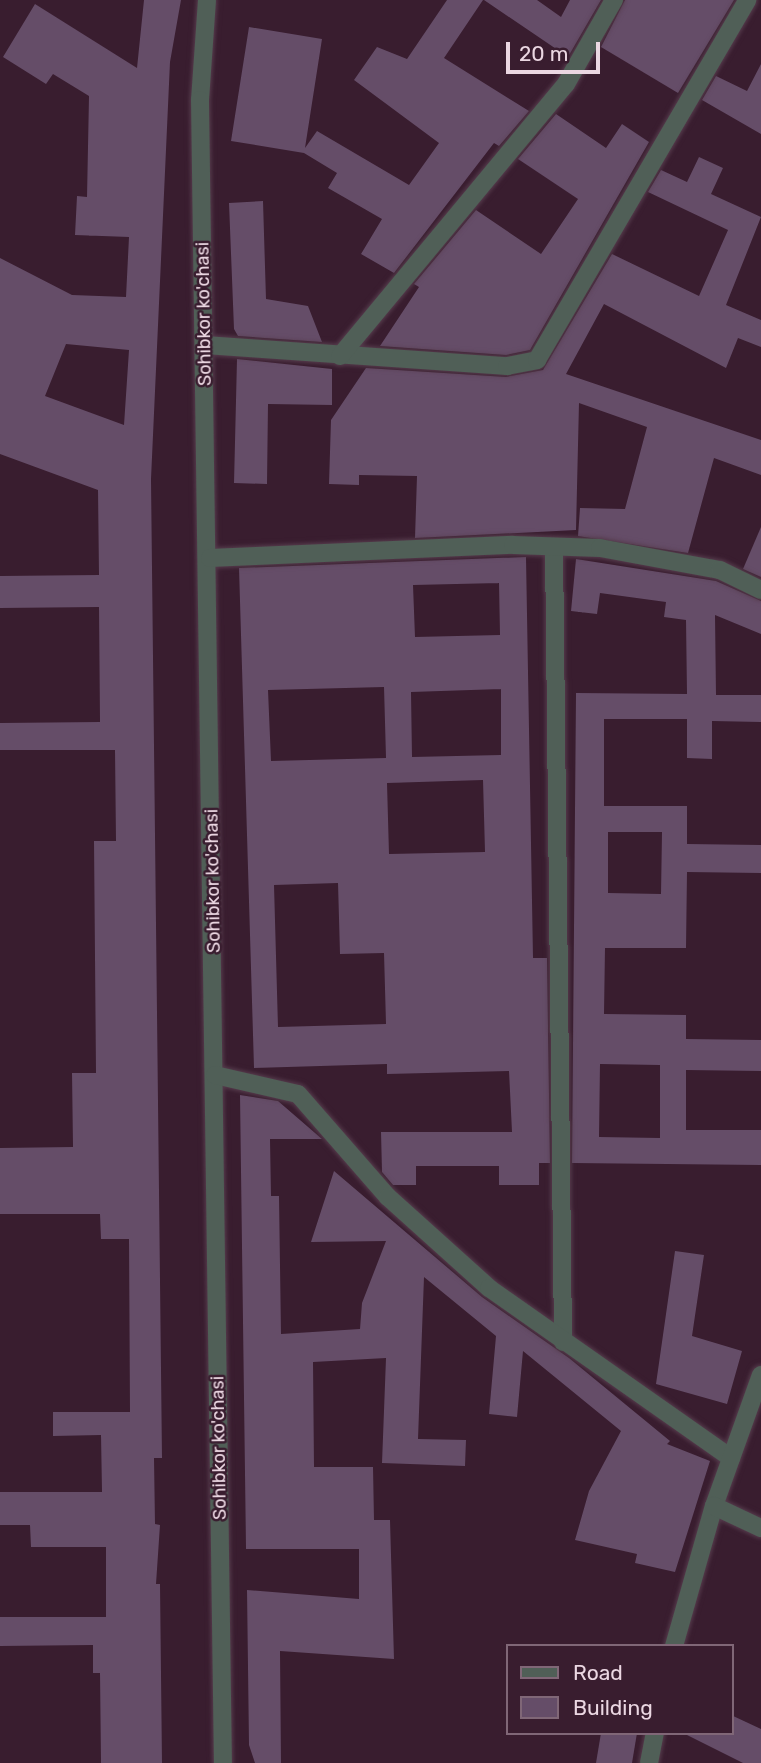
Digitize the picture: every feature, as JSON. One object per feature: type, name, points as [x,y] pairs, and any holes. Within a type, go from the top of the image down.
[{"type":"street","name":"Sohibkor ko'chasi","points":[[207,0],[200,100],[210,558],[223,1763]]},
{"type":"street","points":[[340,356],[566,84],[614,0]]},
{"type":"street","points":[[205,345],[507,366],[537,360],[747,0]]},
{"type":"street","points":[[554,547],[563,1342]]},
{"type":"street","points":[[210,558],[554,547],[634,550],[720,570],[761,590]]},
{"type":"street","points":[[215,1075],[298,1094],[388,1198],[489,1287],[563,1342],[731,1458]]},
{"type":"street","points":[[675,1644],[714,1506],[761,1374]]},
{"type":"street","points":[[714,1506],[761,1528]]},
{"type":"street","points":[[649,1763],[654,1735]]},
{"type":"building","points":[[144,0],[181,0],[170,62],[151,479],[162,1458],[154,1458],[155,1524],[160,1525],[156,1584],[160,1584],[162,1763],[101,1763],[100,1673],[93,1673],[93,1645],[0,1646],[0,1617],[106,1617],[106,1547],[31,1547],[30,1525],[0,1525],[0,1492],[102,1492],[101,1435],[53,1436],[53,1412],[130,1412],[129,1239],[101,1239],[100,1214],[0,1214],[0,1148],[73,1147],[72,1073],[96,1073],[94,841],[116,841],[115,750],[0,750],[0,723],[100,722],[99,607],[0,608],[0,576],[99,575],[98,490],[0,454],[0,258],[72,295],[126,297],[129,237],[75,235],[77,196],[87,197],[89,96],[53,74],[46,84],[3,57],[35,4],[137,68]],"holes":[[[66,344],[129,350],[124,425],[45,396]]]},
{"type":"building","points":[[447,0],[483,0],[444,58],[529,111],[499,146],[494,143],[394,273],[361,254],[382,219],[328,188],[337,173],[304,153],[231,141],[249,27],[322,39],[305,148],[317,131],[409,185],[439,143],[354,80],[377,47],[407,59]]},
{"type":"building","points":[[484,0],[537,0],[561,17],[570,0],[601,0],[568,57]]},
{"type":"building","points":[[625,0],[734,0],[678,93],[601,47]]},
{"type":"building","points":[[761,64],[761,134],[702,100],[716,76],[747,91]]},
{"type":"building","points":[[556,114],[606,148],[622,124],[649,142],[530,350],[506,355],[380,346],[419,287],[414,284],[476,210],[541,254],[578,199],[518,159]]},
{"type":"building","points":[[699,157],[723,168],[711,194],[761,217],[726,305],[761,320],[761,347],[738,338],[726,368],[604,304],[566,374],[761,440],[761,475],[714,458],[688,553],[578,536],[580,508],[625,509],[647,427],[579,403],[576,530],[415,538],[417,476],[359,475],[359,485],[329,484],[331,420],[366,368],[506,377],[543,370],[612,254],[699,296],[728,230],[648,192],[661,170],[687,182]]},
{"type":"building","points":[[263,201],[266,299],[308,306],[322,342],[238,336],[234,329],[229,203]]},
{"type":"building","points":[[237,359],[332,369],[332,405],[268,404],[267,484],[234,483]]},
{"type":"building","points":[[761,527],[761,577],[743,569]]},
{"type":"building","points":[[526,557],[533,958],[547,958],[550,1163],[539,1163],[539,1185],[499,1185],[499,1166],[416,1166],[416,1185],[393,1185],[382,1172],[381,1132],[512,1132],[509,1071],[387,1074],[387,1064],[254,1068],[239,568]],"holes":[[[499,583],[500,635],[415,637],[413,585]],[[384,687],[386,758],[271,761],[268,690]],[[501,689],[501,755],[412,757],[411,692]],[[483,780],[485,852],[389,854],[387,783]],[[338,883],[340,954],[384,953],[386,1024],[278,1027],[274,885]]]},
{"type":"building","points":[[576,559],[716,581],[761,601],[761,634],[715,615],[716,695],[761,695],[761,722],[712,721],[712,759],[687,758],[687,719],[604,719],[604,806],[687,806],[687,844],[761,845],[761,873],[687,872],[686,948],[605,948],[604,1014],[686,1015],[686,1039],[761,1040],[761,1071],[686,1070],[686,1130],[761,1130],[761,1165],[572,1163],[576,693],[687,694],[686,620],[664,617],[666,602],[600,593],[597,614],[571,611]],"holes":[[[608,832],[662,832],[661,894],[608,893]],[[600,1064],[660,1065],[660,1138],[599,1137]]]},
{"type":"building","points":[[240,1095],[278,1101],[322,1139],[270,1139],[271,1196],[279,1196],[281,1334],[360,1329],[362,1303],[386,1241],[311,1242],[334,1171],[482,1297],[569,1358],[670,1441],[667,1444],[710,1461],[675,1572],[635,1563],[637,1554],[575,1540],[589,1491],[621,1431],[523,1351],[517,1417],[489,1414],[496,1336],[424,1277],[418,1439],[466,1440],[465,1466],[382,1463],[386,1358],[313,1362],[314,1467],[373,1467],[374,1520],[390,1520],[394,1659],[280,1651],[281,1763],[255,1763],[249,1745],[247,1590],[359,1599],[359,1549],[246,1549]]},
{"type":"building","points":[[675,1251],[704,1255],[692,1336],[742,1351],[727,1404],[656,1384]]},
{"type":"building","points":[[733,1716],[761,1729],[761,1763],[743,1763],[687,1735],[733,1735]]},
{"type":"building","points":[[601,1735],[637,1735],[632,1763],[596,1763]]}]
